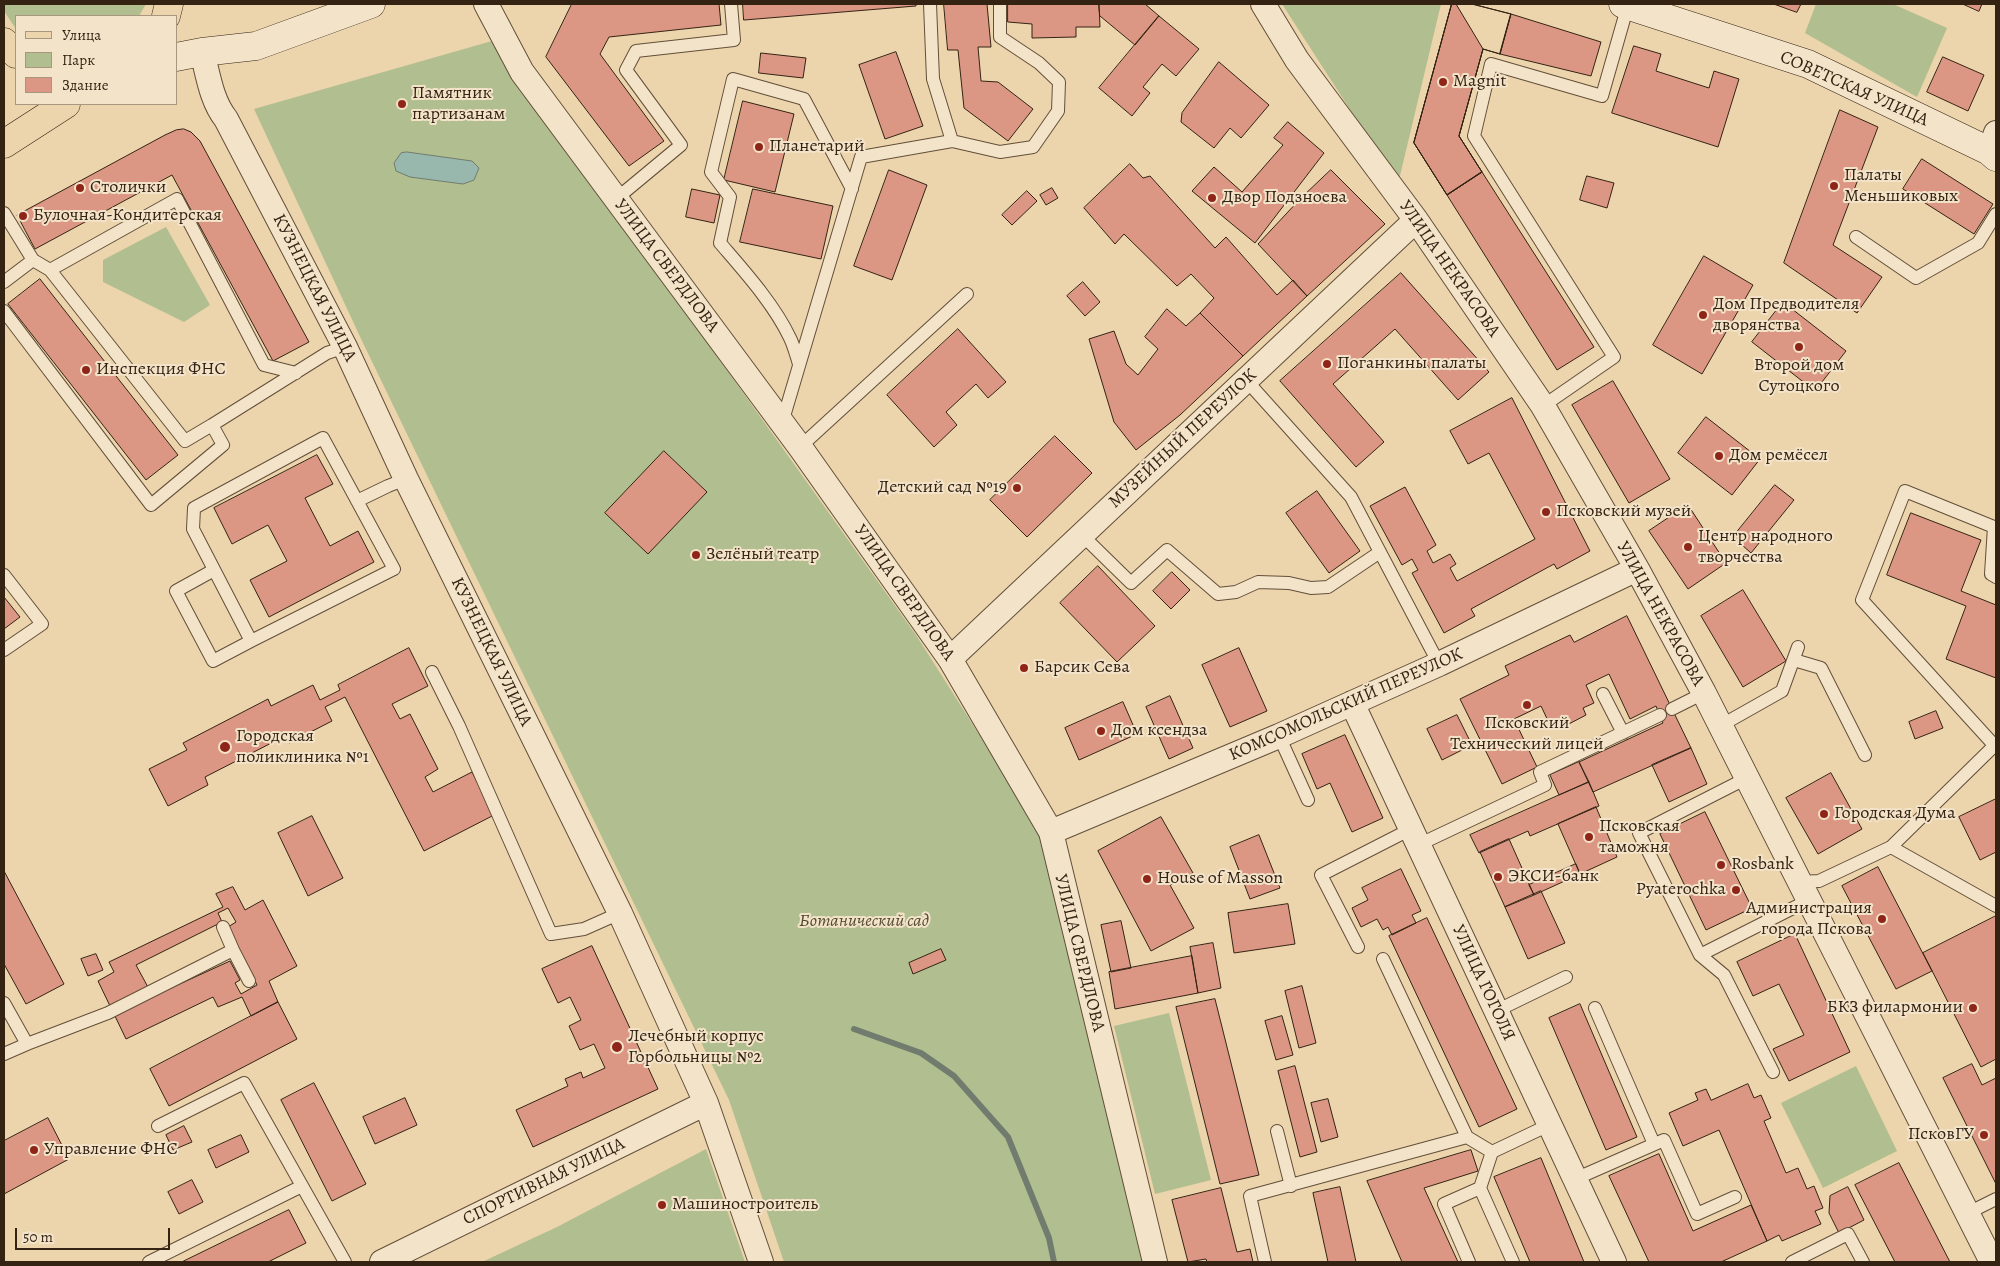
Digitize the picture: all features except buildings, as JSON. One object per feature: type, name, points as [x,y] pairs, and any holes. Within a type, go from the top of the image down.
[{"type":"main road","points":[[178,57],[256,46],[371,4]]},
{"type":"main road","name":"СОВЕТСКАЯ УЛИЦА","points":[[1625,4],[1808,64],[1994,147]]},
{"type":"main road","points":[[4,42],[15,53]]},
{"type":"main road","points":[[4,144],[64,105]]},
{"type":"street","name":"УЛИЦА СВЕРДЛОВА","points":[[486,4],[522,72],[800,447],[950,659],[1051,832],[1057,864],[1155,1262]]},
{"type":"street","name":"УЛИЦА НЕКРАСОВА","points":[[1263,4],[1297,60],[1416,220],[1543,406],[1637,569],[1704,694],[1968,1213],[1989,1261]]},
{"type":"street","name":"КУЗНЕЦКАЯ УЛИЦА","points":[[202,52],[211,90],[221,113],[226,119],[345,347],[406,479],[620,913],[706,1103],[761,1262]]},
{"type":"street","name":"МУЗЕЙНЫЙ ПЕРЕУЛОК","points":[[950,659],[1416,220]]},
{"type":"street","name":"КОМСОМОЛЬСКИЙ ПЕРЕУЛОК","points":[[1051,832],[1279,736],[1439,664],[1637,569]]},
{"type":"street","name":"УЛИЦА ГОГОЛЯ","points":[[1352,703],[1614,1262]]},
{"type":"street","name":"СПОРТИВНАЯ УЛИЦА","points":[[382,1262],[706,1103]]},
{"type":"lane","points":[[616,199],[681,145],[626,70],[636,51],[734,40],[731,4]]},
{"type":"lane","points":[[930,4],[933,79],[952,141]]},
{"type":"lane","points":[[782,423],[861,156],[952,141],[1000,152],[1033,147],[1058,111],[1059,82],[1039,63],[1000,37],[1000,4]]},
{"type":"lane","points":[[1543,406],[1614,357],[1474,136],[1491,64],[1602,96],[1625,4]]},
{"type":"lane","points":[[799,364],[790,338],[777,317],[720,242],[730,197],[712,172],[733,79],[804,99],[852,189]]},
{"type":"lane","points":[[50,270],[178,199],[264,365],[296,373]]},
{"type":"lane","points":[[4,213],[33,260],[50,270],[185,441],[327,353],[345,347]]},
{"type":"lane","points":[[1856,237],[1916,278],[1978,243],[1996,214]]},
{"type":"lane","points":[[4,282],[33,260]]},
{"type":"lane","points":[[800,447],[967,294]]},
{"type":"lane","points":[[4,311],[151,505],[223,445],[212,425]]},
{"type":"lane","points":[[1246,380],[1351,497],[1439,664]]},
{"type":"lane","points":[[214,570],[176,590],[212,661],[394,569],[323,438],[194,508],[193,529],[251,641]]},
{"type":"lane","points":[[357,501],[406,479]]},
{"type":"lane","points":[[1700,955],[1819,881],[1891,847],[1995,745],[1862,600],[1905,491],[1994,527],[1992,574],[1996,577]]},
{"type":"lane","points":[[1082,535],[1131,583],[1167,550],[1218,594],[1236,592],[1258,582],[1289,583],[1311,588],[1328,587],[1380,552]]},
{"type":"lane","points":[[4,575],[42,624],[4,650]]},
{"type":"lane","points":[[1720,726],[1782,691],[1798,647]]},
{"type":"lane","points":[[1794,660],[1821,668],[1865,755]]},
{"type":"lane","points":[[432,672],[551,934],[584,929],[620,913]]},
{"type":"lane","points":[[1603,694],[1623,732]]},
{"type":"lane","points":[[1672,709],[1704,694]]},
{"type":"lane","points":[[1358,947],[1321,875],[1545,785],[1540,772],[1660,715]]},
{"type":"lane","points":[[1279,736],[1308,800]]},
{"type":"lane","points":[[1747,778],[1639,833],[1700,955],[1724,975],[1773,1072]]},
{"type":"lane","points":[[1891,847],[1996,906]]},
{"type":"lane","points":[[223,927],[249,981]]},
{"type":"lane","points":[[4,1054],[108,1013],[233,950]]},
{"type":"lane","points":[[1383,959],[1467,1137],[1492,1152]]},
{"type":"lane","points":[[1496,1010],[1566,977]]},
{"type":"lane","points":[[4,1003],[27,1044]]},
{"type":"lane","points":[[1595,1008],[1654,1144]]},
{"type":"lane","points":[[158,1126],[244,1083],[345,1262]]},
{"type":"lane","points":[[1513,1262],[1480,1188],[1492,1152],[1549,1125]]},
{"type":"lane","points":[[1277,1131],[1291,1186]]},
{"type":"lane","points":[[1264,1262],[1250,1196],[1467,1137]]},
{"type":"lane","points":[[1575,1179],[1664,1140],[1697,1214],[1735,1197]]},
{"type":"lane","points":[[149,1262],[302,1186]]},
{"type":"lane","points":[[1469,1262],[1444,1204],[1480,1188]]},
{"type":"lane","points":[[1968,1213],[1996,1199]]},
{"type":"lane","points":[[1792,1262],[1848,1234],[1863,1262]]},
{"type":"green space","points":[[4,4],[146,4],[140,15],[15,15],[15,28],[4,11]]},
{"type":"green space","points":[[1282,4],[1441,4],[1398,184]]},
{"type":"green space","points":[[1816,4],[1893,4],[1947,28],[1917,97],[1805,33]]},
{"type":"green space","name":"Ботанический сад","points":[[492,41],[916,635],[1041,832],[1153,1262],[784,1262],[729,1100],[363,343],[254,109]]},
{"type":"green space","points":[[166,227],[210,305],[184,322],[103,282],[103,260]]},
{"type":"green space","points":[[1169,1013],[1211,1180],[1155,1194],[1114,1026]]},
{"type":"green space","points":[[1856,1066],[1897,1151],[1823,1188],[1781,1103]]},
{"type":"green space","name":"Машиностроитель","points":[[706,1149],[745,1262],[482,1262],[557,1227]]},
{"type":"water","points":[[407,152],[472,161],[479,168],[474,180],[463,184],[410,177],[396,171],[394,163],[401,153]]},
{"type":"waterway","points":[[854,1029],[921,1053],[954,1076],[1008,1137],[1049,1238],[1054,1262]]},
{"type":"place","name":"Magnit","points":[[1443,82]]},
{"type":"place","name":"Памятник партизанам","points":[[402,104]]},
{"type":"place","name":"Планетарий","points":[[759,147]]},
{"type":"place","name":"Палаты Меньшиковых","points":[[1834,186]]},
{"type":"place","name":"Столички","points":[[80,188]]},
{"type":"place","name":"Двор Подзноева","points":[[1212,198]]},
{"type":"place","name":"Булочная-Кондитерская","points":[[23,216]]},
{"type":"place","name":"Дом Предводителя дворянства","points":[[1703,315]]},
{"type":"place","name":"Второй дом Сутоцкого","points":[[1799,347]]},
{"type":"place","name":"Поганкины палаты","points":[[1327,364]]},
{"type":"place","name":"Инспекция ФНС","points":[[86,370]]},
{"type":"place","name":"Дом ремёсел","points":[[1719,456]]},
{"type":"place","name":"Детский сад №19","points":[[1017,488]]},
{"type":"place","name":"Псковский музей","points":[[1546,512]]},
{"type":"place","name":"Центр народного творчества","points":[[1688,547]]},
{"type":"place","name":"Зелёный театр","points":[[696,555]]},
{"type":"place","name":"Барсик Сева","points":[[1024,668]]},
{"type":"place","name":"Псковский Технический лицей","points":[[1527,705]]},
{"type":"place","name":"Дом ксендза","points":[[1101,731]]},
{"type":"place","name":"Городская поликлиника №1","points":[[225,747]]},
{"type":"place","name":"Городская Дума","points":[[1824,814]]},
{"type":"place","name":"Псковская таможня","points":[[1589,837]]},
{"type":"place","name":"Rosbank","points":[[1721,865]]},
{"type":"place","name":"ЭКСИ-банк","points":[[1498,877]]},
{"type":"place","name":"House of Masson","points":[[1147,879]]},
{"type":"place","name":"Pyaterochka","points":[[1736,890]]},
{"type":"place","name":"Администрация города Пскова","points":[[1882,919]]},
{"type":"place","name":"БКЗ филармонии","points":[[1973,1008]]},
{"type":"place","name":"Лечебный корпус Горбольницы №2","points":[[617,1047]]},
{"type":"place","name":"ПсковГУ","points":[[1984,1135]]},
{"type":"place","name":"Управление ФНС","points":[[34,1150]]},
{"type":"place","name":"Машиностроитель","points":[[662,1205]]}]
